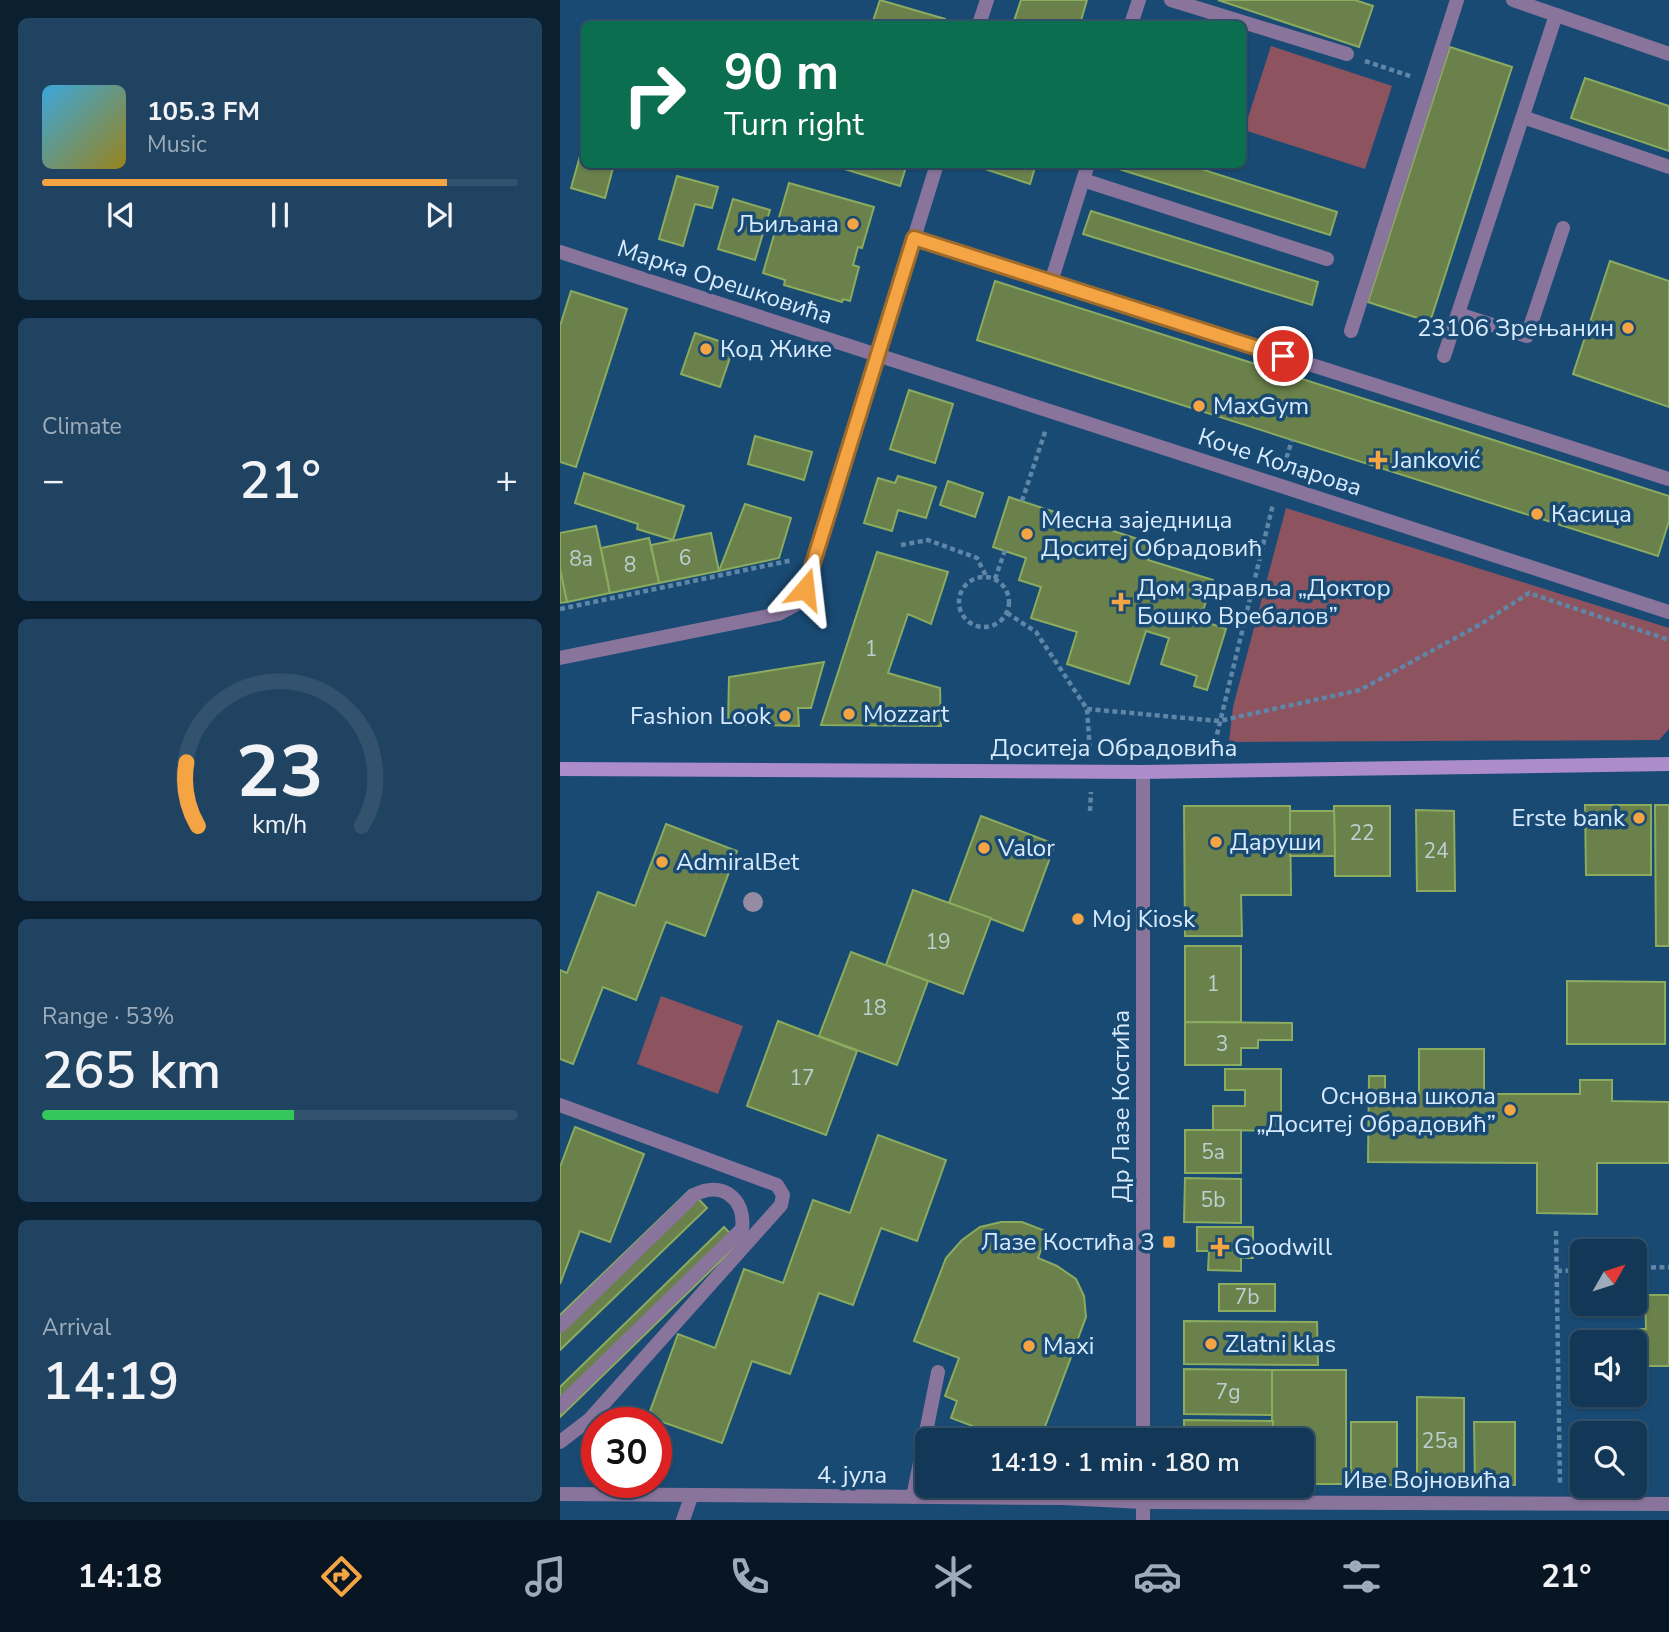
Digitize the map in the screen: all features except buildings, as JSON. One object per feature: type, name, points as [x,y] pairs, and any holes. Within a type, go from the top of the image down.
[{"type":"street","points":[[980,21],[987,0]]},
{"type":"street","points":[[1132,21],[1139,0]]},
{"type":"street","points":[[1171,0],[1239,21]]},
{"type":"street","points":[[1351,331],[1457,0]]},
{"type":"street","points":[[1513,0],[1669,54]]},
{"type":"street","points":[[1444,356],[1556,15]]},
{"type":"street","points":[[1246,23],[1347,54]]},
{"type":"street","points":[[1523,117],[1669,167]]},
{"type":"street","points":[[560,659],[778,614],[797,604],[805,589],[936,168]]},
{"type":"street","points":[[1051,282],[1087,168]]},
{"type":"street","points":[[1083,180],[1327,259]]},
{"type":"street","points":[[1458,314],[1527,336],[1563,228]]},
{"type":"street","points":[[914,238],[1669,479]]},
{"type":"street","name":"Марка Орешковића","points":[[560,252],[877,355]]},
{"type":"street","name":"Коче Коларова","points":[[877,355],[1669,612]]},
{"type":"street","points":[[1662,763],[1669,755]]},
{"type":"street","name":"Доситеја Обрадовића","points":[[560,769],[1143,772],[1662,763]]},
{"type":"street","name":"Др Лазе Костића","points":[[1143,772],[1143,1428]]},
{"type":"street","points":[[560,1105],[776,1185],[783,1195],[781,1205],[590,1419],[560,1442]]},
{"type":"street","points":[[560,1326],[694,1195],[706,1189],[718,1188],[736,1201],[744,1216],[743,1229],[560,1406]]},
{"type":"street","points":[[913,1497],[938,1372]]},
{"type":"street","name":"4. јула","points":[[560,1494],[1143,1502]]},
{"type":"street","points":[[683,1520],[691,1497]]},
{"type":"street","points":[[1143,1498],[1143,1520]]},
{"type":"street","name":"Иве Војновића","points":[[1143,1502],[1669,1504]]},
{"type":"path","points":[[1347,54],[1430,83]]},
{"type":"path","points":[[1021,501],[1051,412]]},
{"type":"path","points":[[1209,771],[1278,485],[1292,440]]},
{"type":"path","points":[[901,545],[928,540],[976,558],[986,576]]},
{"type":"path","points":[[995,579],[1005,550]]},
{"type":"path","points":[[560,610],[814,557]]},
{"type":"path","points":[[976,577],[995,579],[1003,585],[1008,594],[1007,613],[1001,621],[992,626],[972,625],[959,609],[961,589],[976,577]]},
{"type":"path","points":[[1087,709],[1219,721],[1360,690],[1480,624],[1530,593],[1669,640]]},
{"type":"path","points":[[1007,613],[1036,632],[1087,709],[1091,771],[1090,811]]},
{"type":"path","points":[[1556,1230],[1561,1504]]},
{"type":"path","points":[[1647,1268],[1669,1267]]},
{"type":"path","points":[[1557,1271],[1570,1270]]},
{"type":"shaded area","points":[[1271,46],[1392,86],[1365,169],[1246,131]]},
{"type":"shaded area","points":[[1286,508],[1669,628],[1669,729],[1659,740],[1229,742],[1233,707]]},
{"type":"shaded area","points":[[661,996],[743,1026],[718,1094],[637,1064]]},
{"type":"place","name":"Љиљана","points":[[853,224]]},
{"type":"place","name":"23106 Зрењанин","points":[[1628,328]]},
{"type":"place","name":"Код Жике","points":[[706,349]]},
{"type":"place","name":"MaxGym","points":[[1199,406]]},
{"type":"place","name":"Janković","points":[[1378,460]]},
{"type":"place","name":"Касица","points":[[1537,514]]},
{"type":"place","name":"Месна заједница Доситеј Обрадовић","points":[[1027,534]]},
{"type":"place","name":"Дом здравља „Доктор Бошко Вребалов”","points":[[1121,602]]},
{"type":"place","name":"Mozzart","points":[[849,714]]},
{"type":"place","name":"Fashion Look","points":[[785,716]]},
{"type":"place","name":"Erste bank","points":[[1639,818]]},
{"type":"place","name":"Даруши","points":[[1216,842]]},
{"type":"place","name":"Valor","points":[[984,848]]},
{"type":"place","name":"AdmiralBet","points":[[662,862]]},
{"type":"place","name":"Moj Kiosk","points":[[1078,919]]},
{"type":"place","name":"Основна школа „Доситеј Обрадовић”","points":[[1510,1110]]},
{"type":"place","name":"Лазе Костића 3","points":[[1169,1242]]},
{"type":"place","name":"Goodwill","points":[[1220,1247]]},
{"type":"place","name":"Zlatni klas","points":[[1211,1344]]},
{"type":"place","name":"Maxi","points":[[1029,1346]]},
{"type":"route","points":[[805,589],[914,238],[1283,356]]}]
